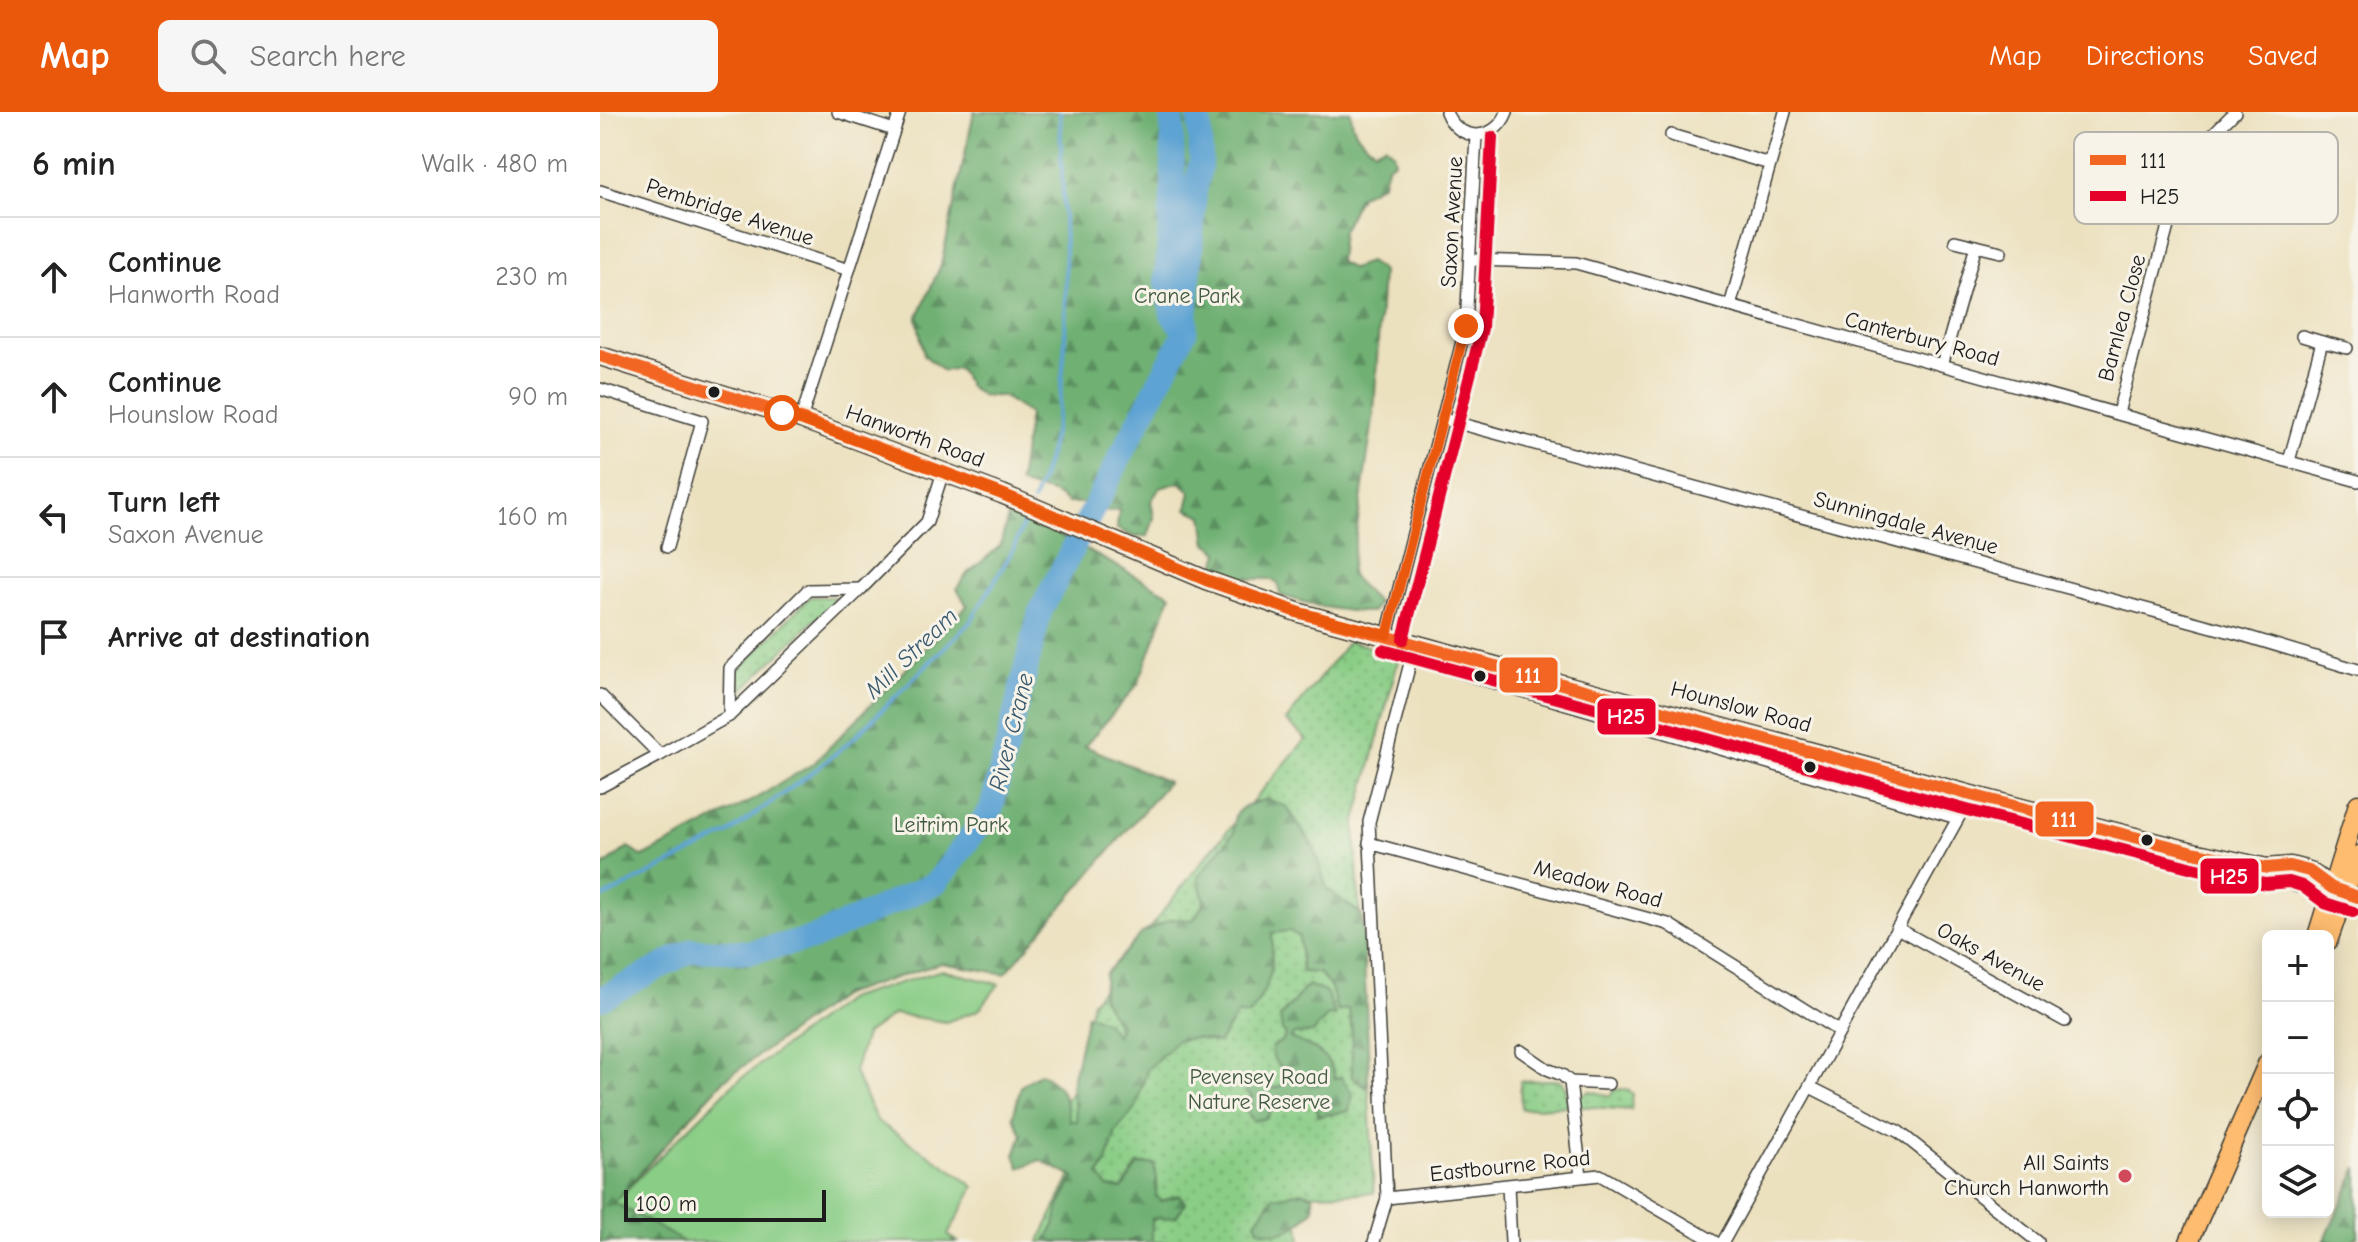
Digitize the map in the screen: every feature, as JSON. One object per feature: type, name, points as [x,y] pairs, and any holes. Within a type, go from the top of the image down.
[{"type":"main road","name":"Hanworth Road","points":[[600,356],[801,419],[1021,502],[1206,580]]},
{"type":"main road","name":"Hounslow Road","points":[[1206,580],[1300,613],[1387,635],[1414,651],[2193,852],[2267,868],[2290,866],[2309,871],[2339,891]]},
{"type":"main road","points":[[2330,930],[2358,804]]},
{"type":"main road","points":[[2320,930],[2358,855]]},
{"type":"main road","points":[[2189,1242],[2263,1074]]},
{"type":"street","points":[[838,112],[894,130]]},
{"type":"street","points":[[801,419],[900,112]]},
{"type":"street","name":"Saxon Avenue","points":[[1446,112],[1457,130],[1476,136],[1497,129],[1507,112]]},
{"type":"street","points":[[1730,306],[1785,112]]},
{"type":"street","name":"Barnlea Close","points":[[2215,132],[2235,112]]},
{"type":"street","points":[[1671,135],[1770,164]]},
{"type":"street","name":"Saxon Avenue","points":[[1387,635],[1466,326],[1472,260],[1476,136]]},
{"type":"street","name":"Pembridge Avenue","points":[[600,191],[849,270]]},
{"type":"street","name":"Barnlea Close","points":[[2118,413],[2169,224]]},
{"type":"street","points":[[1955,241],[2001,252]]},
{"type":"street","points":[[1942,365],[1976,246]]},
{"type":"street","name":"Canterbury Road","points":[[1472,260],[1576,263],[2358,481]]},
{"type":"street","points":[[2302,336],[2347,348]]},
{"type":"street","points":[[2289,461],[2322,342]]},
{"type":"street","points":[[600,389],[702,421],[667,547]]},
{"type":"street","name":"Sunningdale Avenue","points":[[1443,419],[2228,631],[2358,670]]},
{"type":"street","points":[[600,787],[729,716],[927,522],[943,472]]},
{"type":"street","points":[[729,716],[730,668],[808,590],[861,589]]},
{"type":"street","points":[[1374,1242],[1387,1198],[1369,822],[1414,651],[1957,818]]},
{"type":"street","points":[[600,695],[660,755]]},
{"type":"street","points":[[1723,1242],[1971,795]]},
{"type":"street","name":"Meadow Road","points":[[1369,843],[1668,924],[1839,1031]]},
{"type":"street","name":"Oaks Avenue","points":[[1897,928],[2065,1021]]},
{"type":"street","points":[[1521,1051],[1570,1082],[1608,1084]]},
{"type":"street","points":[[1570,1082],[1581,1176]]},
{"type":"street","points":[[1810,1087],[1899,1132],[2038,1242]]},
{"type":"street","name":"Eastbourne Road","points":[[1387,1198],[1600,1175],[1715,1242]]},
{"type":"street","points":[[1508,1186],[1511,1242]]},
{"type":"green space","name":"Crane Park","points":[[974,112],[1351,112],[1355,130],[1365,143],[1375,150],[1385,145],[1393,152],[1395,161],[1387,166],[1383,183],[1360,196],[1342,231],[1339,262],[1352,269],[1369,262],[1382,271],[1374,413],[1350,575],[1378,603],[1372,612],[1303,602],[1280,595],[1278,584],[1270,579],[1244,579],[1214,570],[1219,552],[1207,543],[1203,516],[1187,509],[1191,492],[1180,482],[1160,488],[1151,501],[1154,518],[1148,536],[1135,537],[1117,529],[1119,509],[1105,512],[1090,503],[1068,503],[1050,492],[1019,483],[1029,414],[1002,396],[982,396],[969,386],[958,368],[943,371],[924,355],[917,318],[941,265]]},
{"type":"green space","name":"Leitrim Park","points":[[1010,509],[1171,595],[1138,684],[1085,746],[1168,782],[1005,974],[941,963],[842,995],[723,1081],[614,1202],[684,1242],[600,1242],[600,869],[628,847],[643,857],[753,800],[814,763],[967,606],[957,588],[967,574],[1000,546]]},
{"type":"green space","points":[[810,597],[838,597],[736,696],[736,672]]},
{"type":"green space","name":"Pevensey Road Nature Reserve","points":[[1349,641],[1399,655],[1355,825],[1374,1193],[1296,1194],[1301,1242],[1039,1242],[1071,1176],[1040,1160],[1047,1132],[1074,1087],[1092,1002],[1207,855],[1306,739],[1286,721]]},
{"type":"green space","points":[[1267,799],[1287,807],[1314,848],[1327,889],[1362,915],[1369,1070],[1366,1087],[1352,1078],[1352,1033],[1348,1009],[1337,1011],[1331,988],[1319,973],[1302,972],[1299,937],[1290,931],[1272,933],[1270,976],[1250,1015],[1236,1015],[1219,1043],[1196,1038],[1177,1040],[1147,1070],[1135,1109],[1116,1131],[1107,1162],[1099,1175],[1108,1187],[1122,1189],[1138,1164],[1154,1164],[1156,1196],[1161,1201],[1180,1195],[1185,1203],[1176,1217],[1152,1219],[1152,1242],[1136,1242],[1135,1238],[1127,1242],[1045,1242],[1074,1177],[1040,1160],[1020,1168],[1015,1155],[1022,1135],[1013,1117],[1021,1086],[1040,1073],[1048,1078],[1062,1092],[1070,1121],[1077,1121],[1071,1086],[1087,1014],[1106,1022],[1116,1035],[1119,1028],[1102,997],[1105,974],[1142,933],[1171,919],[1193,920],[1204,903],[1198,877],[1234,832],[1237,812],[1247,805]]},
{"type":"green space","points":[[942,970],[999,984],[979,1010],[946,1022],[894,1014],[865,1035],[854,1072],[877,1121],[974,1187],[948,1235],[958,1242],[684,1242],[614,1202],[731,1086],[847,999]]},
{"type":"green space","points":[[1308,985],[1327,993],[1335,1016],[1328,1015],[1313,1033],[1294,1034],[1290,1038],[1318,1052],[1329,1063],[1335,1078],[1341,1077],[1353,1095],[1349,1111],[1319,1116],[1314,1098],[1273,1107],[1267,1118],[1253,1121],[1245,1109],[1246,1100],[1253,1097],[1247,1092],[1248,1082],[1255,1077],[1265,1079],[1270,1087],[1276,1088],[1296,1078],[1276,1062],[1272,1047],[1286,1034],[1282,1031],[1280,1017]]},
{"type":"green space","points":[[1520,1081],[1561,1081],[1566,1088],[1567,1106],[1521,1109]]},
{"type":"green space","points":[[1626,1089],[1633,1094],[1631,1110],[1579,1106],[1579,1095],[1591,1091],[1610,1096],[1614,1090]]},
{"type":"green space","points":[[2358,1167],[2358,1236],[2351,1242],[2324,1242]]},
{"type":"green space","points":[[1303,1192],[1313,1195],[1314,1209],[1302,1220],[1283,1232],[1259,1229],[1256,1222],[1273,1197]]},
{"type":"waterway","name":"Mill Stream","points":[[1033,501],[1048,457],[1064,361],[1066,310],[1060,112]]},
{"type":"waterway","name":"River Crane","points":[[1172,112],[1173,183],[1166,282],[1172,314],[1185,332]]},
{"type":"waterway","name":"River Crane","points":[[600,999],[692,950],[750,952],[811,939],[936,883],[991,810],[1040,612],[1185,332],[1195,192],[1201,160],[1199,112]]},
{"type":"waterway","name":"Mill Stream","points":[[600,899],[729,833],[855,737],[971,621],[1013,550],[1029,509]]},
{"type":"transit line","name":"H25","points":[[1403,639],[1482,328],[1492,137]]},
{"type":"transit line","name":"111","points":[[600,356],[801,419],[1002,494],[1206,580],[1300,613],[2193,852],[2267,868],[2290,866],[2309,871],[2332,888],[2358,897]]},
{"type":"transit line","name":"H25","points":[[1383,650],[1967,810],[2189,867],[2265,884],[2289,882],[2302,886],[2325,903],[2353,912]]},
{"type":"place","name":"All Saints Church Hanworth","points":[[2125,1176]]},
{"type":"route","points":[[782,413],[1002,494],[1206,580],[1300,613],[1387,635],[1466,326]]}]
